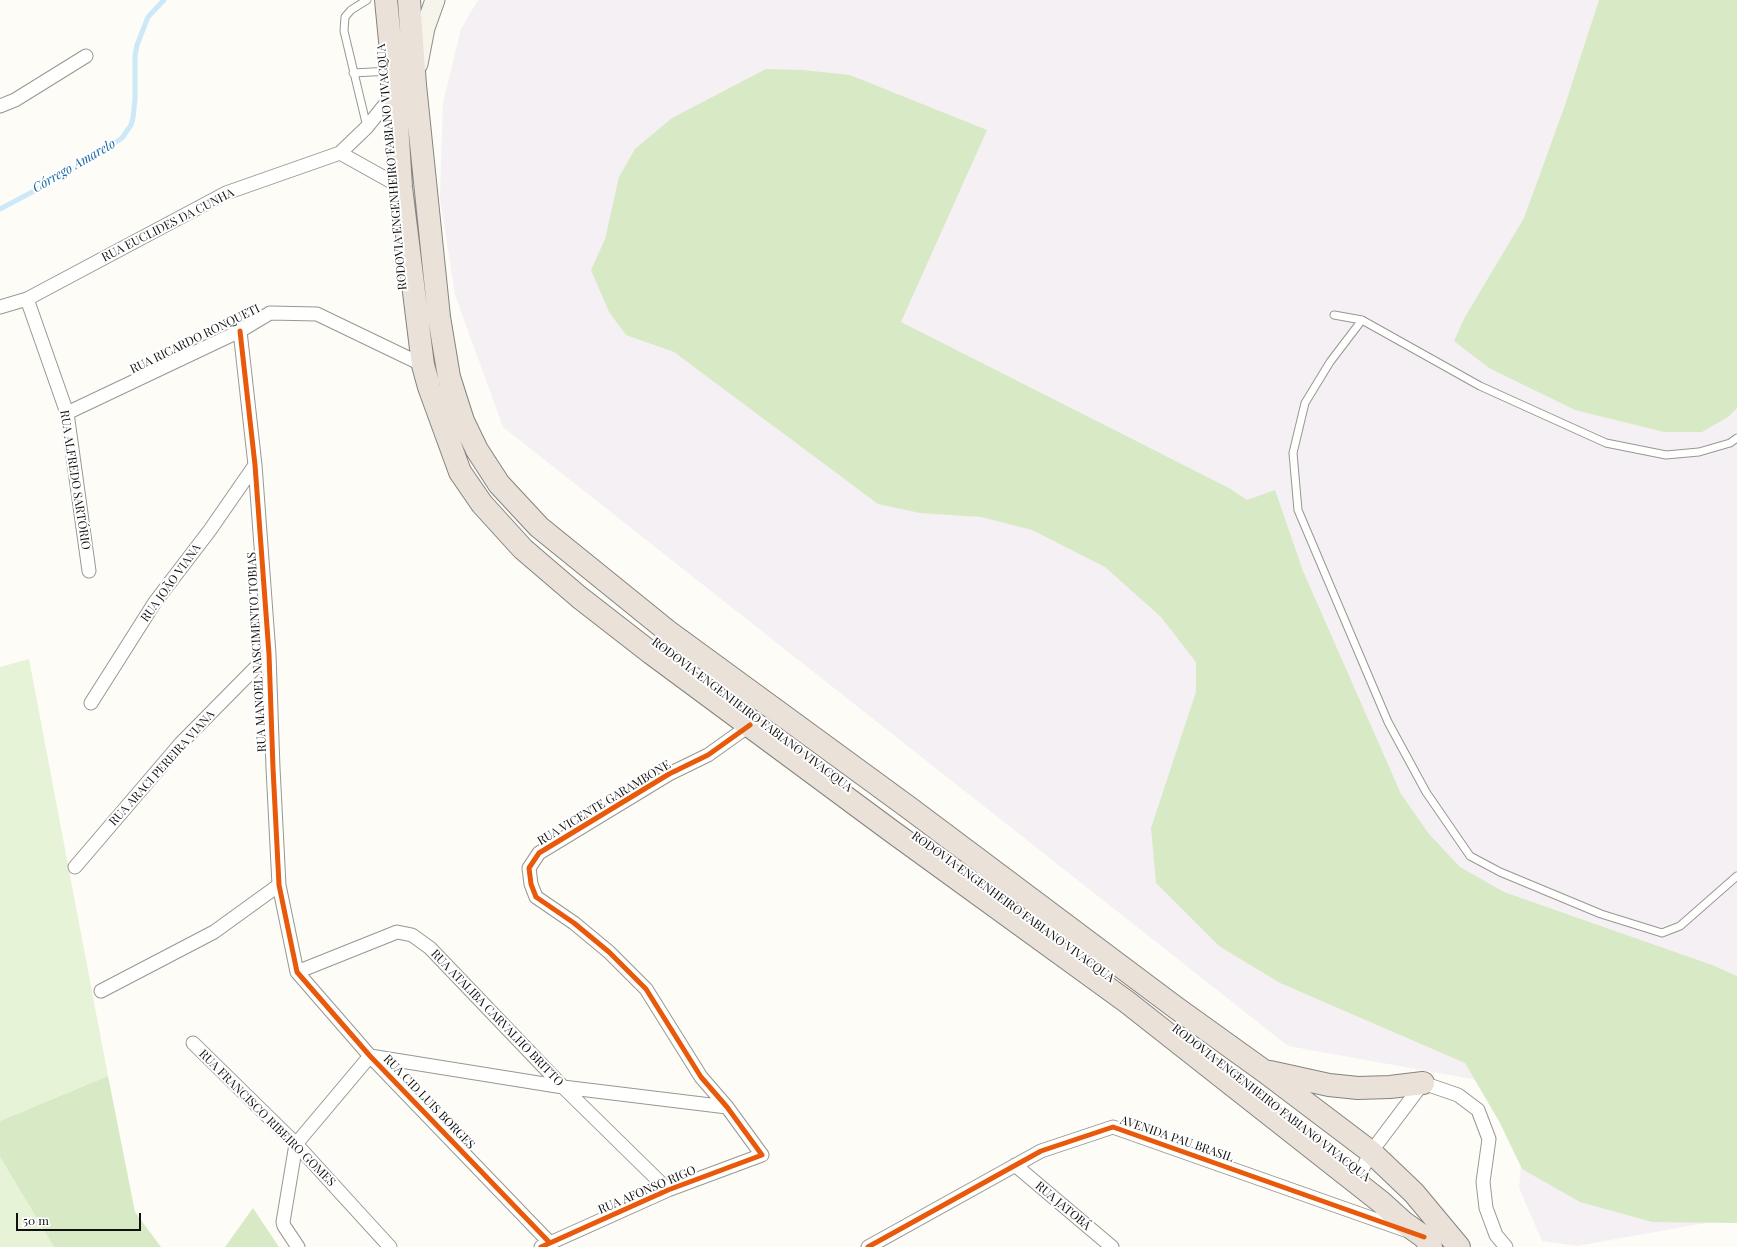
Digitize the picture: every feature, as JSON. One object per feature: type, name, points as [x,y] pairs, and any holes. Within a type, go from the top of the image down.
[{"type":"highway","name":"RODOVIA ENGENHEIRO FABIANO VIVACQUA","points":[[386,0],[395,92],[401,188],[423,365],[429,387],[460,472],[482,504],[523,549],[579,597],[651,653],[890,830],[1127,1002],[1361,1186],[1428,1242]]},
{"type":"highway","name":"RODOVIA ENGENHEIRO FABIANO VIVACQUA","points":[[409,0],[415,85],[439,318],[449,377],[463,420],[477,450],[499,484],[539,527],[670,633],[908,807],[1175,1008],[1264,1071],[1371,1152],[1414,1193],[1459,1247]]},
{"type":"highway","points":[[651,653],[670,633]]},
{"type":"highway","points":[[890,830],[908,807]]},
{"type":"highway","points":[[1127,1002],[1175,1008]]},
{"type":"highway","points":[[1264,1071],[1329,1085],[1358,1088],[1390,1087],[1423,1083]]},
{"type":"street","points":[[415,85],[425,28],[433,1]]},
{"type":"street","points":[[0,106],[15,100],[86,56]]},
{"type":"street","name":"RUA EUCLIDES DA CUNHA","points":[[0,307],[27,299],[226,193],[340,153],[367,127],[395,92]]},
{"type":"street","points":[[340,153],[401,188]]},
{"type":"street","name":"RUA ALFREDO SARTÓRIO","points":[[27,299],[67,413],[89,571]]},
{"type":"street","name":"RUA RICARDO RONQUETI","points":[[67,413],[240,331],[270,313],[316,314],[423,365]]},
{"type":"street","name":"RUA MANOEL NASCIMENTO TOBIAS","points":[[240,331],[256,465],[269,654],[279,886],[297,972]]},
{"type":"street","name":"RUA JOÃO VIANA","points":[[91,703],[155,602],[210,530],[256,465]]},
{"type":"street","name":"RUA ARACI PEREIRA VIANA","points":[[75,867],[181,742],[269,654]]},
{"type":"street","name":"RUA VICENTE GARAMBONE","points":[[750,725],[708,755],[669,774],[539,853],[529,868],[531,884],[536,897],[574,923],[609,952],[646,989],[701,1077],[727,1107],[762,1155]]},
{"type":"street","points":[[101,991],[214,932],[279,886]]},
{"type":"street","name":"RUA ATALIBA CARVALHO BRITTO","points":[[297,972],[398,932],[412,935],[430,948],[563,1087],[668,1190]]},
{"type":"street","name":"RUA CID LUIS BORGES","points":[[297,972],[370,1056],[545,1245]]},
{"type":"street","name":"RUA FRANCISCO RIBEIRO GOMES","points":[[193,1043],[296,1144],[390,1247]]},
{"type":"street","points":[[298,1247],[284,1226],[296,1144],[370,1056],[563,1087],[727,1107]]},
{"type":"street","points":[[1361,1186],[1363,1168],[1371,1152],[1423,1083],[1458,1095],[1478,1110],[1489,1139],[1483,1182],[1486,1208],[1496,1235],[1506,1247]]},
{"type":"street","name":"AVENIDA PAU BRASIL","points":[[872,1246],[1041,1151],[1113,1127],[1428,1242]]},
{"type":"street","name":"RUA AFONSO RIGO","points":[[545,1245],[668,1190],[762,1155]]},
{"type":"street","name":"RUA JATOBÁ","points":[[1015,1166],[1112,1247]]},
{"type":"lane","points":[[367,0],[350,10],[345,17],[344,31],[367,127]]},
{"type":"lane","points":[[353,73],[393,71]]},
{"type":"lane","points":[[1334,315],[1362,320],[1480,386],[1606,442],[1666,456],[1699,452],[1730,442],[1737,438]]},
{"type":"lane","points":[[1362,320],[1330,362],[1305,403],[1293,453],[1298,510],[1388,722],[1426,792],[1470,856],[1500,872],[1601,914],[1662,934],[1680,926],[1737,876]]},
{"type":"shaded area","points":[[478,0],[1737,0],[1737,1219],[1700,1224],[1577,1246],[1542,1241],[1519,1188],[1524,1132],[1477,1080],[1288,1046],[503,427],[455,295],[440,197],[443,103],[461,29]]},
{"type":"green space","points":[[1599,0],[1737,0],[1737,408],[1728,417],[1702,432],[1664,432],[1575,410],[1489,368],[1454,341],[1465,317],[1524,218],[1564,108]]},
{"type":"green space","points":[[766,69],[803,70],[850,75],[987,130],[901,322],[1229,488],[1247,500],[1275,490],[1303,571],[1401,794],[1429,834],[1460,867],[1504,892],[1712,965],[1737,976],[1737,1223],[1652,1222],[1580,1202],[1522,1169],[1500,1123],[1465,1063],[1280,983],[1219,946],[1156,883],[1151,828],[1196,692],[1196,662],[1161,617],[1105,567],[1032,530],[981,517],[920,513],[878,504],[674,352],[626,335],[609,312],[591,270],[605,239],[619,177],[635,149],[672,118]]},
{"type":"green space","points":[[29,659],[108,1076],[0,1121],[0,667]]},
{"type":"green space","points":[[108,1076],[135,1212],[161,1247],[54,1247],[0,1157],[0,1121]]},
{"type":"green space","points":[[0,1157],[54,1247],[0,1247]]},
{"type":"green space","points":[[253,1208],[279,1247],[225,1247]]},
{"type":"waterway","name":"Córrego Amarelo","points":[[0,209],[90,160],[122,138],[131,125],[133,118],[135,99],[135,56],[137,45],[148,17],[164,0]]},
{"type":"cycle path","points":[[240,331],[255,465],[269,654],[279,885],[297,972],[370,1056],[550,1243]]},
{"type":"cycle path","points":[[541,1247],[668,1190],[762,1155],[727,1107],[701,1077],[646,989],[609,952],[574,923],[536,897],[531,884],[529,868],[539,853],[669,774],[708,755],[750,725]]},
{"type":"cycle path","points":[[868,1247],[1041,1151],[1113,1127],[1424,1237]]}]
